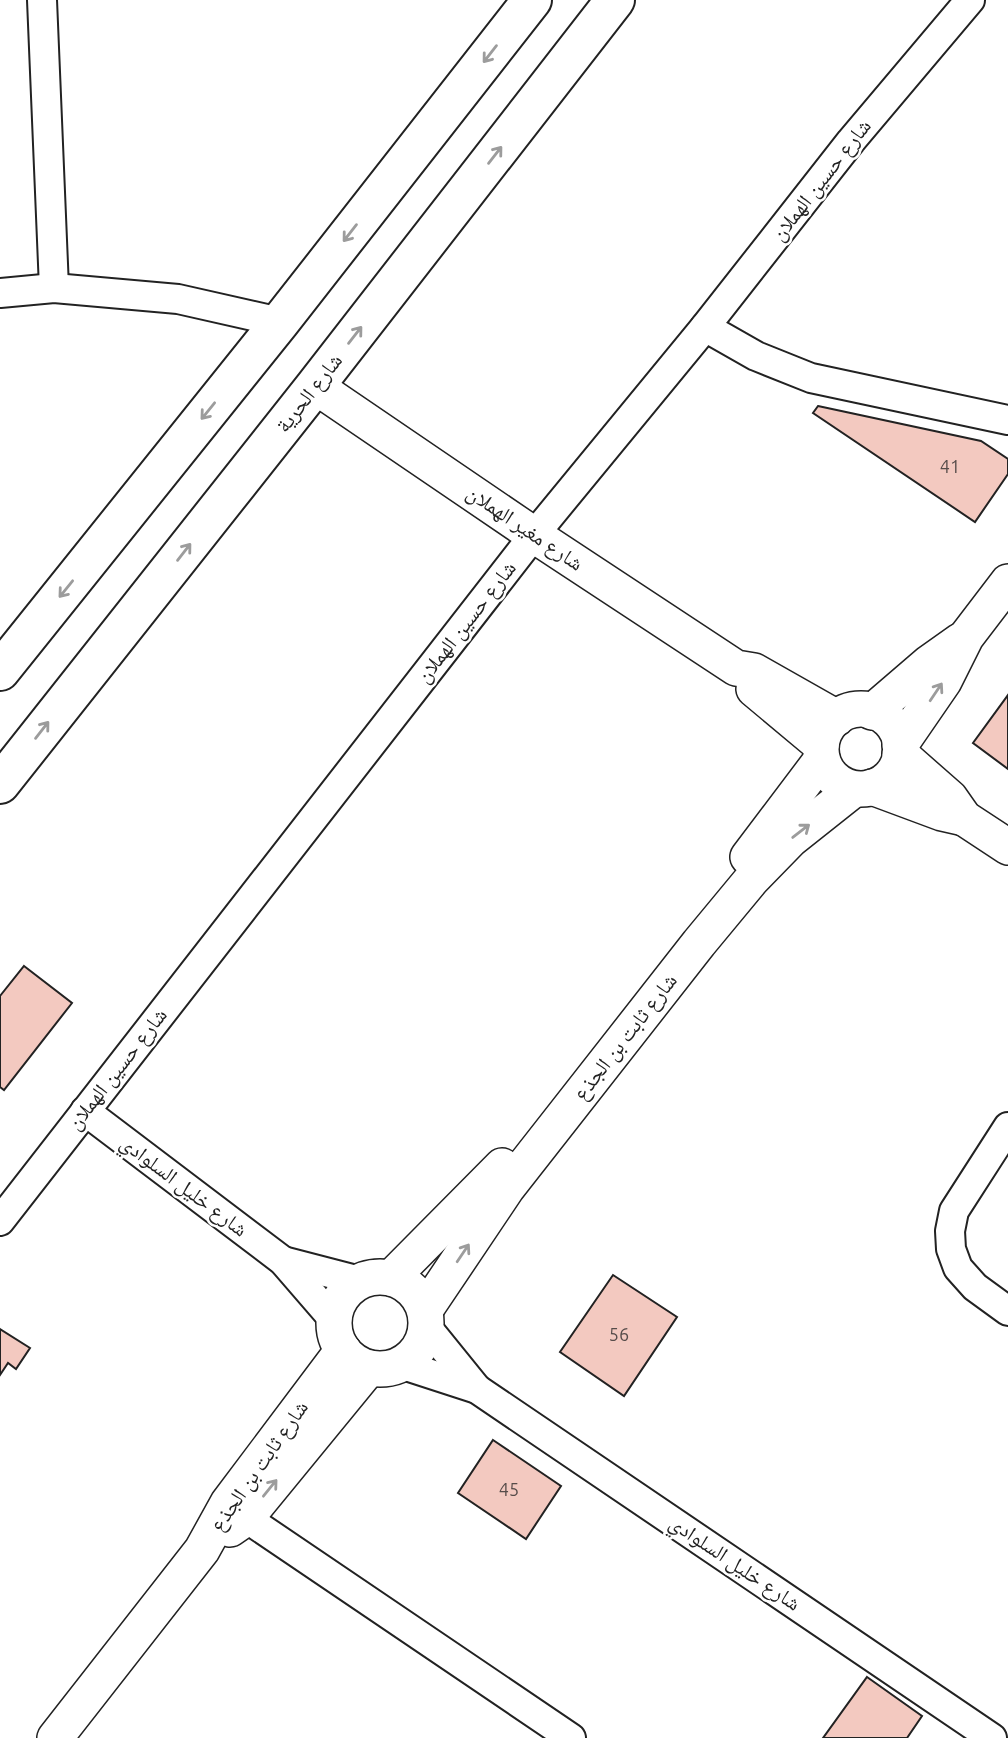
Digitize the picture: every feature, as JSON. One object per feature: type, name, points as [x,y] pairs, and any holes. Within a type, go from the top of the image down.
[{"type":"highway","points":[[0,671],[280,322],[532,0]]},
{"type":"highway","name":"شارع الحرية","points":[[0,784],[315,386],[615,0]]},
{"type":"street","points":[[42,0],[54,288]]},
{"type":"street","name":"شارع حسين الهملان","points":[[0,1221],[534,535],[705,327],[851,141],[970,0]]},
{"type":"street","points":[[0,293],[54,288],[178,299],[280,322]]},
{"type":"street","points":[[705,327],[756,356],[811,379],[1008,420]]},
{"type":"street","name":"شارع مغير الهملان","points":[[315,386],[736,668],[745,681],[827,740]]},
{"type":"street","points":[[863,788],[881,784],[894,771],[900,749],[944,681],[965,637],[1008,582]]},
{"type":"street","points":[[872,712],[929,663],[965,637]]},
{"type":"street","points":[[964,818],[950,798],[900,749],[894,727],[881,715],[863,709],[845,713],[827,740],[830,775],[837,781],[964,818],[1008,847]]},
{"type":"street","name":"شارع ثابت بن الجذع","points":[[375,1280],[492,1178],[540,1123],[742,865],[827,740]]},
{"type":"street","name":"شارع ثابت بن الجذع","points":[[425,1318],[507,1188],[752,879],[791,839],[863,788]]},
{"type":"street","name":"شارع خليل السلوادي","points":[[85,1111],[282,1261],[361,1350],[477,1389],[992,1738]]},
{"type":"street","points":[[1008,1127],[954,1211],[950,1231],[951,1249],[958,1268],[975,1287],[1008,1311]]},
{"type":"street","name":"شارع خليل السلوادي","points":[[282,1261],[375,1280]]},
{"type":"street","points":[[375,1280],[406,1284],[417,1295],[425,1318],[422,1341],[413,1355],[361,1350],[338,1304],[347,1291],[375,1280]]},
{"type":"street","name":"شارع خليل السلوادي","points":[[425,1318],[477,1389]]},
{"type":"street","name":"شارع ثابت بن الجذع","points":[[55,1738],[361,1350]]},
{"type":"street","points":[[237,1510],[571,1738]]},
{"type":"building","points":[[818,406],[981,441],[1008,459],[1008,474],[975,522],[813,413]]},
{"type":"building","points":[[1008,695],[1008,769],[973,743]]},
{"type":"building","points":[[24,966],[72,1003],[4,1090],[0,1087],[0,996]]},
{"type":"building","points":[[613,1275],[677,1317],[624,1396],[560,1352]]},
{"type":"building","points":[[0,1329],[30,1348],[16,1369],[8,1363],[0,1375]]},
{"type":"building","points":[[493,1440],[561,1486],[526,1539],[458,1493]]},
{"type":"building","points":[[867,1677],[922,1716],[907,1738],[823,1738]]}]
